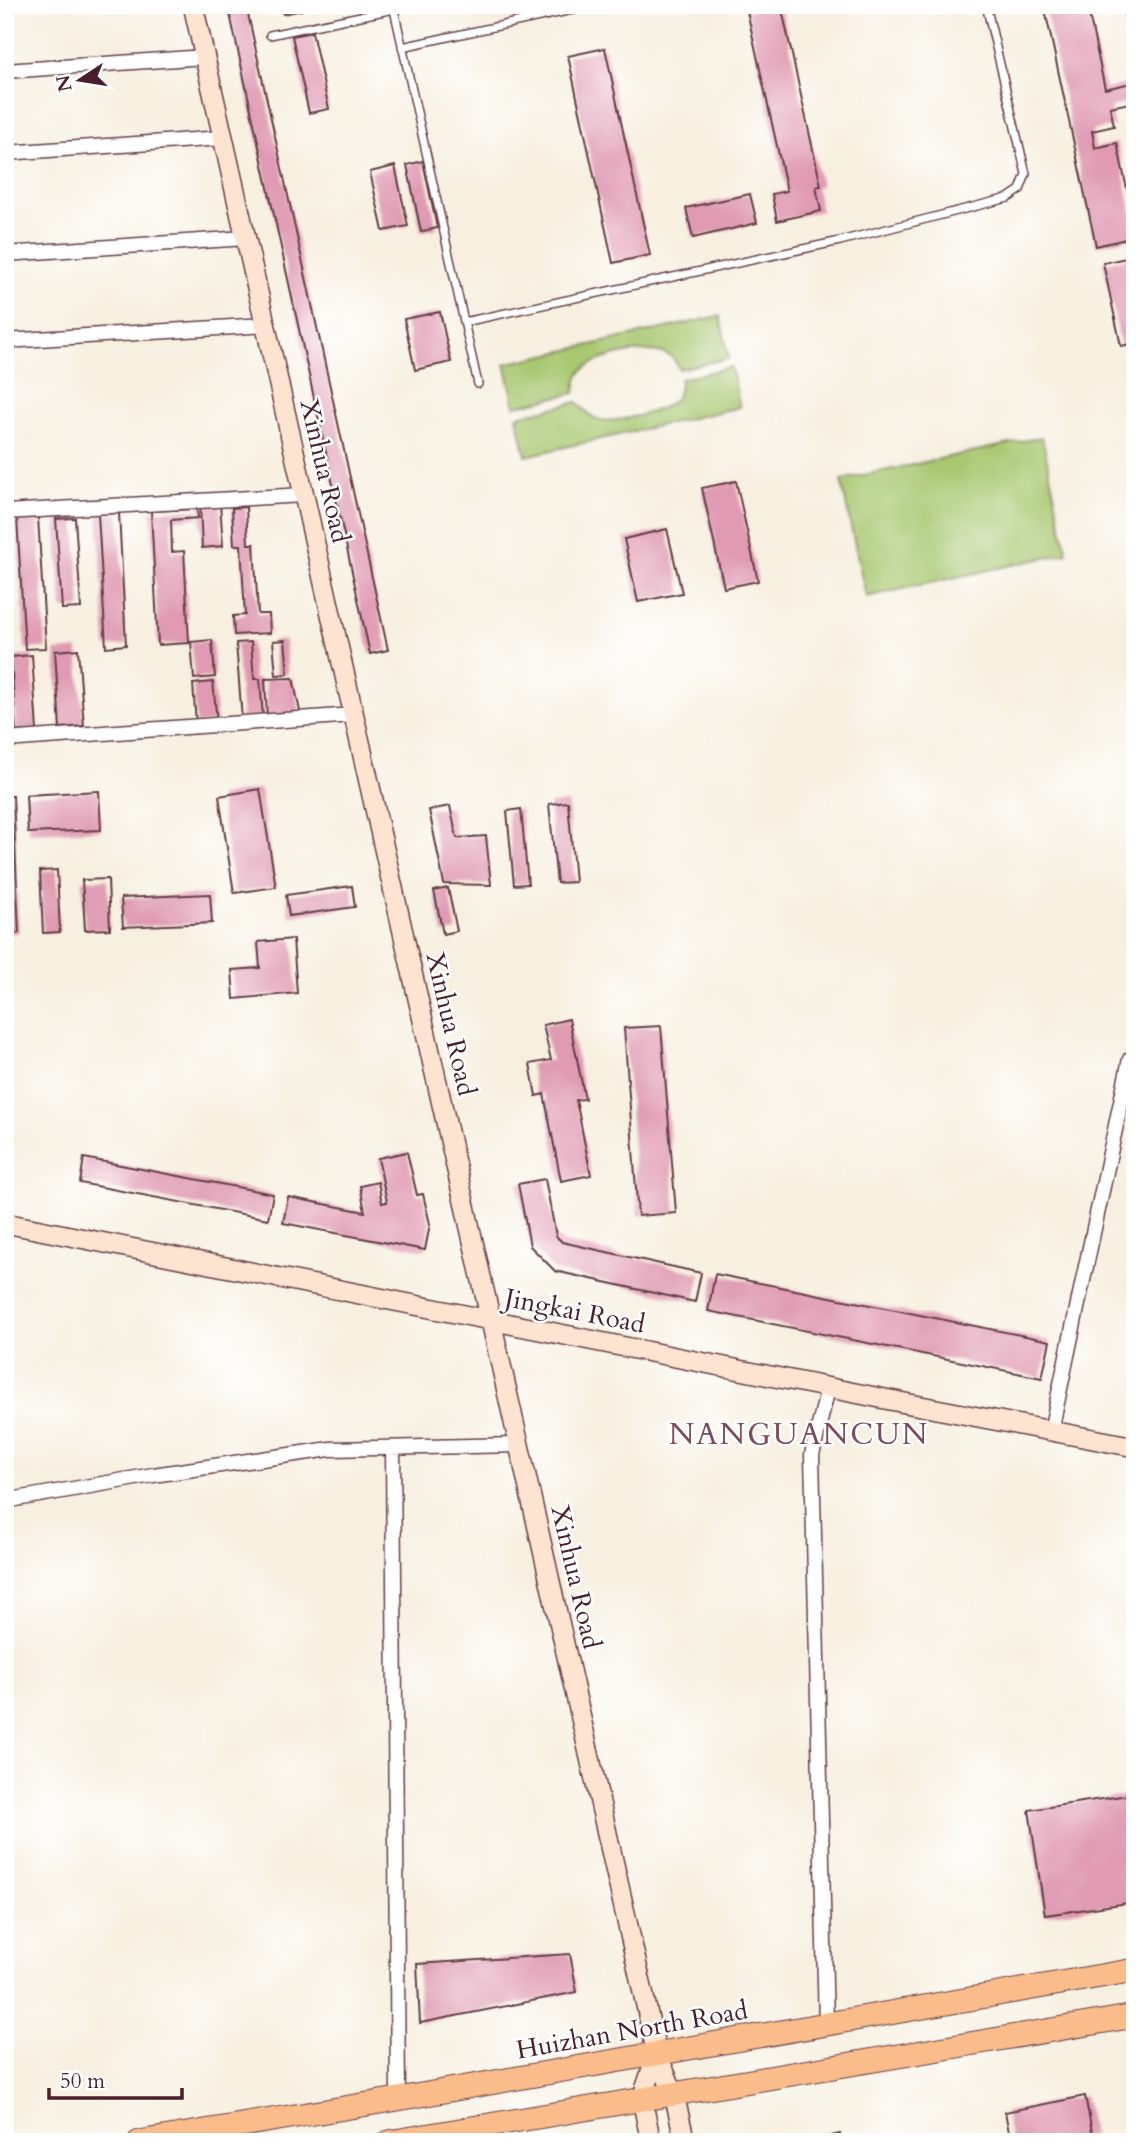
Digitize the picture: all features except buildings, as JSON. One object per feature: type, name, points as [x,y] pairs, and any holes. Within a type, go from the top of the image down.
[{"type":"main road","name":"Xinhua Road","points":[[193,5],[657,2053],[674,2094],[685,2142]]},
{"type":"main road","name":"Jingkai Road","points":[[5,1223],[1135,1447]]},
{"type":"main road","name":"Huizhan North Road","points":[[139,2142],[1135,1970]]},
{"type":"main road","points":[[389,2142],[1135,2016]]},
{"type":"main road","points":[[651,2142],[642,2099],[657,2053]]},
{"type":"street","points":[[5,71],[205,57]]},
{"type":"street","points":[[5,153],[223,138]]},
{"type":"street","points":[[5,254],[246,238]]},
{"type":"street","points":[[5,341],[265,325]]},
{"type":"street","points":[[5,512],[304,495]]},
{"type":"street","points":[[5,740],[354,715]]},
{"type":"street","points":[[1051,1431],[1130,1059],[1135,1056]]},
{"type":"street","points":[[826,2024],[812,1455],[828,1388]]},
{"type":"street","points":[[5,1501],[153,1475],[330,1449],[519,1445]]},
{"type":"street","points":[[393,1448],[398,2099]]},
{"type":"lane","points":[[402,47],[595,5]]},
{"type":"lane","points":[[464,322],[840,241],[1008,198],[1020,190],[1026,174],[986,5]]},
{"type":"lane","points":[[1126,5],[1135,44]]},
{"type":"lane","points":[[270,36],[394,7],[478,384]]},
{"type":"green space","points":[[720,316],[729,358],[679,369],[670,356],[662,353],[637,352],[610,357],[588,366],[581,372],[575,393],[515,406],[505,364]]},
{"type":"green space","points":[[731,367],[740,407],[526,456],[517,416],[577,402],[592,417],[601,420],[623,419],[668,405],[679,393],[680,379]]},
{"type":"green space","points":[[1042,437],[1067,553],[866,597],[841,480]]},
{"type":"district","name":"NANGUANCUN","points":[[799,1434]]}]
